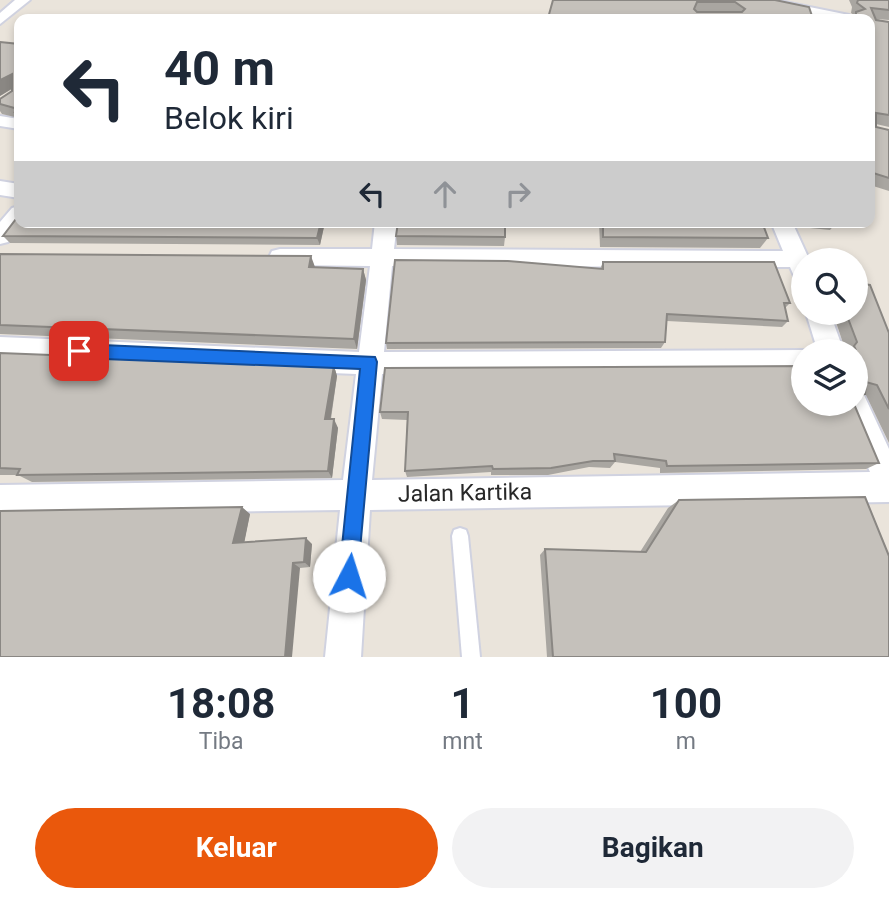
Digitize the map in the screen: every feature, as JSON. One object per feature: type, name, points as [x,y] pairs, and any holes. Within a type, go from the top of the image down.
[{"type":"street","points":[[0,20],[23,0]]},
{"type":"street","points":[[754,0],[824,14]]},
{"type":"street","points":[[0,236],[14,219]]},
{"type":"street","points":[[343,657],[369,362],[386,228]]},
{"type":"street","points":[[784,228],[792,248]]},
{"type":"street","points":[[264,257],[791,266]]},
{"type":"street","points":[[0,348],[369,362],[791,360]]},
{"type":"street","points":[[859,416],[889,485]]},
{"type":"street","name":"Jalan Kartika","points":[[0,500],[889,485]]},
{"type":"lane","points":[[460,536],[471,657]]},
{"type":"building","points":[[553,0],[775,0],[809,7],[811,14],[549,14]],"holes":[[[697,2],[735,2],[745,9],[742,12],[697,12],[694,9]]]},
{"type":"building","points":[[858,0],[889,0],[889,10],[871,8],[874,14],[856,14],[865,9],[857,3]]},
{"type":"building","points":[[875,18],[889,22],[889,115],[876,113],[876,127],[889,130],[889,178],[875,174]]},
{"type":"building","points":[[0,42],[14,43],[14,108],[0,104],[0,99],[12,91],[12,74],[0,80]]},
{"type":"building","points":[[14,222],[14,228],[320,228],[317,238],[3,236]]},
{"type":"building","points":[[397,228],[505,228],[505,237],[396,236]]},
{"type":"building","points":[[603,228],[764,228],[768,238],[603,237]]},
{"type":"building","points":[[0,254],[311,256],[309,267],[363,269],[354,339],[0,325]]},
{"type":"building","points":[[395,260],[508,261],[603,269],[603,262],[774,262],[790,303],[784,303],[788,321],[667,314],[665,342],[386,343]]},
{"type":"building","points":[[870,285],[889,333],[889,409],[877,385],[868,383],[868,339],[856,339],[851,325],[868,325]]},
{"type":"building","points":[[0,353],[334,366],[325,419],[334,419],[328,471],[17,475],[20,469],[0,468]]},
{"type":"building","points":[[791,366],[791,416],[859,416],[879,463],[667,466],[666,461],[614,454],[615,461],[593,461],[551,468],[493,469],[492,466],[405,471],[408,412],[380,412],[385,368]]},
{"type":"building","points":[[865,497],[889,556],[889,657],[553,657],[545,549],[646,552],[679,500]]},
{"type":"building","points":[[242,507],[233,543],[306,538],[304,562],[293,563],[285,657],[0,657],[0,511]]},
{"type":"route","points":[[79,351],[369,362],[349,576]]}]
